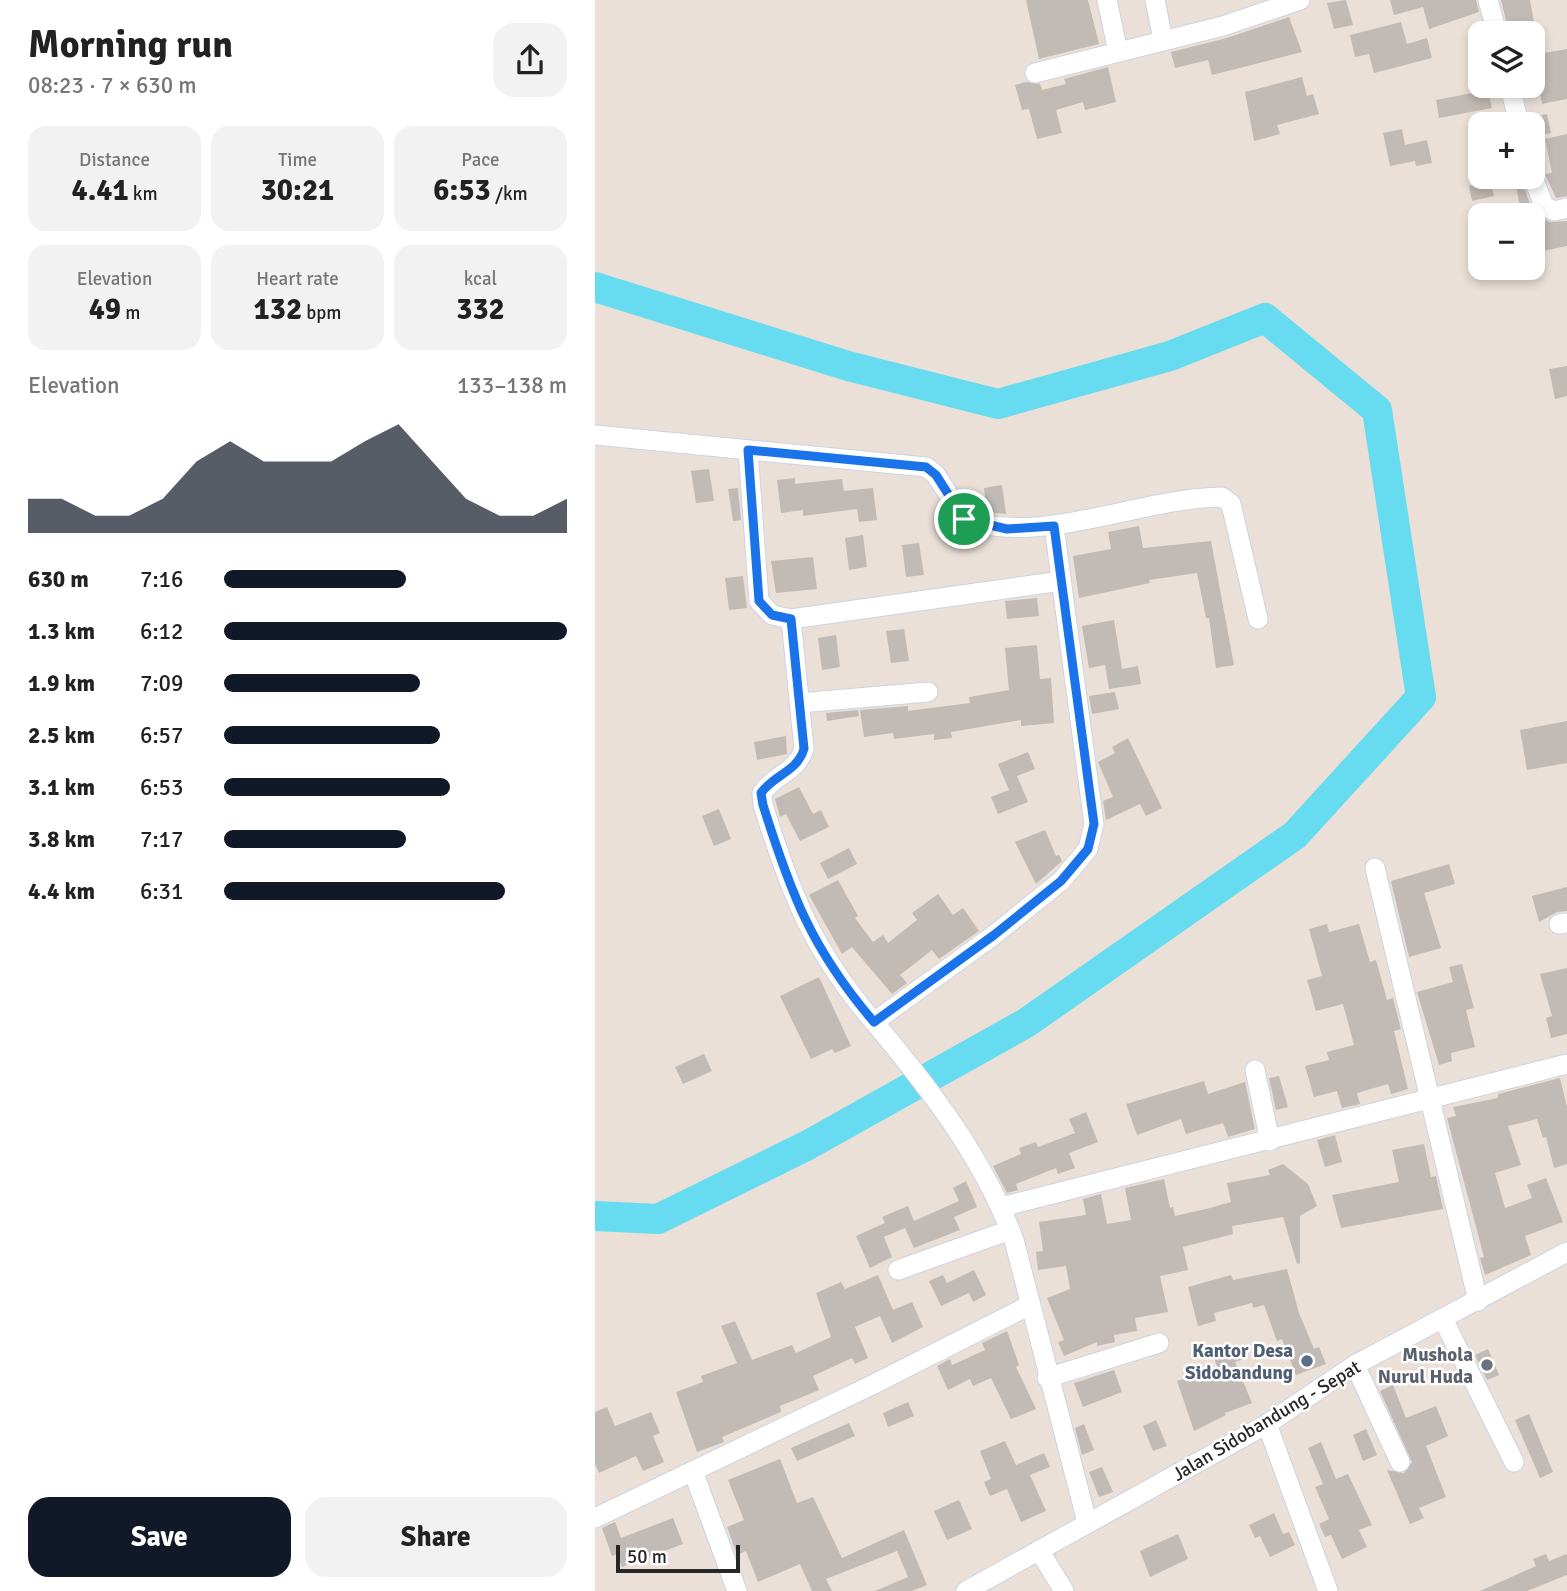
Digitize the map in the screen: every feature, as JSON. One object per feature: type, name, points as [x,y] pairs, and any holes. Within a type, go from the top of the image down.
[{"type":"street","points":[[1107,0],[1118,52]]},
{"type":"street","points":[[1155,0],[1163,40]]},
{"type":"street","points":[[1035,73],[1223,26],[1300,0]]},
{"type":"street","points":[[1488,0],[1494,21]]},
{"type":"street","points":[[1538,189],[1544,206],[1554,211],[1567,208]]},
{"type":"street","points":[[595,435],[926,467],[936,475],[964,519],[1007,529],[1054,526],[1171,501],[1227,499],[1231,504],[1258,619]]},
{"type":"street","points":[[748,450],[759,601],[772,615],[791,619],[1061,581]]},
{"type":"street","points":[[874,1022],[994,935],[1061,881],[1088,849],[1094,824],[1054,526]]},
{"type":"street","points":[[791,619],[804,749],[801,760],[792,770],[769,782],[761,793],[763,805],[806,925],[846,989],[933,1094],[981,1168],[1001,1207],[1010,1230],[1087,1522]]},
{"type":"street","points":[[799,703],[928,692]]},
{"type":"street","points":[[1375,868],[1478,1301]]},
{"type":"street","points":[[1001,1207],[1270,1141],[1567,1063]]},
{"type":"street","points":[[1255,1070],[1270,1141]]},
{"type":"street","points":[[898,1270],[1010,1230]]},
{"type":"street","name":"Jalan Sidobandung - Sepat","points":[[966,1591],[1267,1424],[1355,1365],[1567,1252]]},
{"type":"street","points":[[597,1512],[693,1471],[1030,1305]]},
{"type":"street","points":[[1443,1319],[1514,1462]]},
{"type":"street","points":[[1047,1378],[1159,1343]]},
{"type":"street","points":[[1355,1365],[1400,1462]]},
{"type":"street","points":[[1267,1424],[1328,1591]]},
{"type":"street","points":[[693,1471],[737,1591]]},
{"type":"street","points":[[1039,1550],[1064,1591]]},
{"type":"building","points":[[1026,0],[1088,0],[1099,44],[1039,59]]},
{"type":"building","points":[[1346,0],[1353,25],[1334,29],[1327,3]]},
{"type":"building","points":[[1390,0],[1476,0],[1479,12],[1429,29],[1423,7],[1394,15]]},
{"type":"building","points":[[1501,0],[1530,0],[1534,21],[1506,21]]},
{"type":"building","points":[[1289,17],[1302,52],[1212,75],[1208,60],[1175,68],[1171,52],[1227,38]]},
{"type":"building","points":[[1401,22],[1407,44],[1427,38],[1432,58],[1374,73],[1369,54],[1355,57],[1350,35]]},
{"type":"building","points":[[1567,49],[1567,99],[1542,104],[1541,98],[1545,98],[1545,53]]},
{"type":"building","points":[[1108,67],[1116,102],[1085,110],[1083,102],[1056,110],[1062,133],[1037,139],[1029,109],[1022,110],[1015,85],[1026,82],[1040,84],[1042,90],[1066,84],[1064,79]]},
{"type":"building","points":[[1302,77],[1307,96],[1313,94],[1319,114],[1277,125],[1280,134],[1254,141],[1245,92]]},
{"type":"building","points":[[1468,94],[1468,98],[1490,98],[1492,108],[1439,118],[1436,100]]},
{"type":"building","points":[[1545,114],[1551,133],[1545,134]]},
{"type":"building","points":[[1402,129],[1405,145],[1427,140],[1432,163],[1416,166],[1415,161],[1390,166],[1383,133]]},
{"type":"building","points":[[1567,134],[1567,196],[1556,198],[1545,174],[1552,173],[1545,139]]},
{"type":"building","points":[[1470,189],[1492,189],[1494,196],[1472,201]]},
{"type":"building","points":[[1517,189],[1525,189],[1530,203],[1519,203]]},
{"type":"building","points":[[1545,219],[1549,222],[1567,221],[1567,246],[1545,251]]},
{"type":"building","points":[[1567,366],[1567,396],[1555,399],[1549,369]]},
{"type":"building","points":[[709,469],[714,501],[696,503],[691,471]]},
{"type":"building","points":[[795,478],[795,484],[842,479],[844,491],[873,488],[877,520],[859,522],[857,509],[803,516],[803,510],[781,513],[777,480]]},
{"type":"building","points":[[1002,485],[1006,514],[987,512],[984,488]]},
{"type":"building","points":[[738,488],[741,520],[733,521],[728,489]]},
{"type":"building","points":[[1139,526],[1143,548],[1211,541],[1234,665],[1216,668],[1209,618],[1206,618],[1197,573],[1149,580],[1150,583],[1079,598],[1073,556],[1111,549],[1108,532]]},
{"type":"building","points":[[863,535],[867,567],[849,570],[845,538]]},
{"type":"building","points":[[919,543],[924,575],[906,577],[902,545]]},
{"type":"building","points":[[813,557],[817,589],[776,593],[771,561]]},
{"type":"building","points":[[743,576],[747,608],[729,610],[725,578]]},
{"type":"building","points":[[1037,598],[1039,616],[1007,619],[1005,601]]},
{"type":"building","points":[[1114,620],[1122,669],[1138,666],[1141,684],[1109,689],[1105,665],[1089,668],[1082,626]]},
{"type":"building","points":[[904,629],[909,661],[891,663],[886,631]]},
{"type":"building","points":[[836,635],[840,667],[822,670],[818,638]]},
{"type":"building","points":[[1037,645],[1040,679],[1051,678],[1054,723],[1021,726],[1021,720],[951,732],[952,738],[934,740],[934,734],[894,739],[893,733],[864,737],[860,710],[908,706],[908,711],[970,703],[969,697],[1009,690],[1005,648]]},
{"type":"building","points":[[1115,692],[1119,709],[1092,714],[1089,696]]},
{"type":"building","points":[[858,710],[859,716],[827,721],[826,713]]},
{"type":"building","points":[[1567,721],[1567,763],[1527,770],[1520,730]]},
{"type":"building","points":[[786,736],[787,754],[757,760],[754,742]]},
{"type":"building","points":[[1128,738],[1162,808],[1146,816],[1140,804],[1106,820],[1103,801],[1113,797],[1098,762],[1115,753],[1112,747]]},
{"type":"building","points":[[1028,752],[1035,769],[1017,776],[1028,802],[998,814],[991,797],[1009,790],[998,764]]},
{"type":"building","points":[[799,787],[813,814],[821,810],[829,827],[800,841],[786,814],[780,817],[775,799]]},
{"type":"building","points":[[719,809],[731,839],[714,846],[702,816]]},
{"type":"building","points":[[1045,830],[1056,856],[1059,855],[1062,861],[1036,884],[1015,842]]},
{"type":"building","points":[[849,848],[857,864],[828,879],[820,863]]},
{"type":"building","points":[[1449,864],[1455,884],[1424,893],[1441,948],[1409,957],[1391,881]]},
{"type":"building","points":[[838,880],[858,916],[855,918],[873,942],[883,935],[888,943],[917,920],[912,913],[938,894],[953,915],[963,908],[979,931],[939,959],[932,950],[900,975],[907,983],[892,994],[852,947],[842,954],[809,895]]},
{"type":"building","points":[[1567,887],[1567,911],[1557,912],[1539,922],[1532,896]]},
{"type":"building","points":[[1327,924],[1329,932],[1359,924],[1370,962],[1376,960],[1387,1000],[1393,998],[1401,1029],[1394,1031],[1408,1089],[1391,1094],[1388,1084],[1357,1093],[1360,1104],[1342,1108],[1337,1091],[1314,1097],[1305,1066],[1329,1060],[1327,1052],[1354,1045],[1343,1004],[1316,1011],[1307,980],[1322,976],[1309,929]]},
{"type":"building","points":[[1462,964],[1474,1008],[1466,1010],[1475,1047],[1451,1053],[1452,1061],[1439,1065],[1417,992],[1453,982],[1449,967]]},
{"type":"building","points":[[1567,968],[1567,1034],[1551,1038],[1546,1018],[1552,1016],[1540,974]]},
{"type":"building","points":[[819,977],[851,1046],[835,1053],[832,1049],[811,1059],[780,996]]},
{"type":"building","points":[[704,1054],[712,1071],[683,1084],[675,1067]]},
{"type":"building","points":[[1279,1076],[1288,1107],[1276,1110],[1269,1078]]},
{"type":"building","points":[[1560,1078],[1567,1107],[1567,1164],[1554,1168],[1546,1137],[1543,1138],[1537,1119],[1508,1126],[1521,1165],[1495,1173],[1505,1208],[1532,1198],[1527,1185],[1546,1178],[1563,1222],[1525,1236],[1531,1255],[1485,1275],[1480,1258],[1484,1257],[1447,1118],[1456,1116],[1453,1107],[1498,1098],[1498,1094]]},
{"type":"building","points":[[1204,1081],[1208,1094],[1245,1082],[1255,1129],[1228,1137],[1223,1123],[1186,1134],[1181,1119],[1137,1135],[1126,1104]]},
{"type":"building","points":[[1086,1112],[1098,1142],[1069,1153],[1075,1168],[1058,1174],[1056,1168],[1016,1184],[1018,1190],[1007,1193],[993,1166],[1021,1154],[1019,1148],[1036,1142],[1038,1147],[1075,1133],[1069,1119]]},
{"type":"building","points":[[1335,1135],[1342,1162],[1325,1167],[1317,1140]]},
{"type":"building","points":[[1424,1144],[1431,1177],[1436,1176],[1443,1209],[1341,1228],[1332,1195],[1399,1182],[1392,1150]]},
{"type":"building","points":[[1283,1164],[1308,1184],[1317,1206],[1300,1216],[1300,1263],[1297,1264],[1283,1217],[1232,1226],[1233,1234],[1183,1247],[1188,1270],[1160,1276],[1168,1312],[1135,1318],[1137,1331],[1114,1335],[1115,1342],[1097,1346],[1097,1342],[1064,1356],[1058,1342],[1064,1340],[1047,1298],[1070,1289],[1066,1266],[1038,1270],[1036,1252],[1043,1251],[1039,1222],[1086,1215],[1083,1199],[1101,1194],[1107,1224],[1131,1220],[1125,1188],[1164,1179],[1170,1208],[1173,1207],[1175,1216],[1210,1208],[1231,1202],[1227,1183],[1270,1175],[1268,1170]]},
{"type":"building","points":[[966,1181],[977,1207],[954,1217],[960,1230],[914,1248],[905,1228],[884,1237],[892,1257],[870,1268],[856,1236],[885,1223],[882,1217],[908,1206],[914,1221],[959,1201],[953,1188]]},
{"type":"building","points":[[1287,1269],[1299,1313],[1314,1349],[1319,1347],[1326,1364],[1296,1375],[1282,1339],[1277,1341],[1264,1305],[1253,1308],[1252,1303],[1214,1313],[1216,1321],[1198,1326],[1188,1287],[1231,1275],[1233,1280]]},
{"type":"building","points":[[974,1270],[986,1295],[973,1302],[969,1293],[941,1306],[929,1281],[943,1275],[947,1283]]},
{"type":"building","points":[[878,1275],[893,1310],[912,1302],[923,1327],[892,1343],[880,1316],[855,1327],[868,1358],[855,1364],[852,1358],[813,1376],[819,1390],[780,1406],[781,1412],[722,1437],[724,1442],[697,1452],[676,1392],[703,1382],[701,1376],[737,1363],[721,1326],[735,1321],[752,1360],[792,1345],[796,1353],[831,1337],[816,1293],[841,1282],[845,1289]]},
{"type":"building","points":[[1007,1331],[1019,1365],[1016,1367],[1036,1409],[1011,1419],[991,1378],[973,1386],[970,1379],[948,1390],[937,1366],[950,1359],[952,1365],[985,1350],[982,1343]]},
{"type":"building","points":[[1239,1345],[1244,1359],[1235,1362],[1252,1403],[1225,1413],[1226,1415],[1194,1431],[1177,1381],[1217,1367],[1213,1354]]},
{"type":"building","name":"Mushola Nurul Huda","points":[[1488,1349],[1499,1375],[1487,1380],[1475,1355]]},
{"type":"building","points":[[1114,1370],[1122,1392],[1083,1407],[1074,1383]]},
{"type":"building","points":[[1393,1385],[1406,1418],[1436,1406],[1448,1436],[1426,1446],[1446,1497],[1419,1508],[1424,1518],[1410,1524],[1387,1470],[1404,1473],[1412,1462],[1380,1391]]},
{"type":"building","points":[[908,1402],[914,1416],[888,1427],[883,1413]]},
{"type":"building","points":[[607,1407],[615,1426],[651,1412],[660,1433],[653,1436],[664,1462],[643,1471],[636,1456],[599,1473],[595,1464],[595,1412]]},
{"type":"building","points":[[1529,1414],[1553,1472],[1540,1478],[1515,1420]]},
{"type":"building","points":[[1156,1420],[1167,1446],[1153,1451],[1143,1426]]},
{"type":"building","points":[[849,1423],[855,1436],[797,1461],[791,1448]]},
{"type":"building","points":[[1084,1424],[1094,1450],[1082,1455],[1075,1428]]},
{"type":"building","points":[[1366,1429],[1377,1455],[1363,1461],[1353,1435]]},
{"type":"building","points":[[1005,1441],[1016,1465],[1044,1453],[1050,1467],[1030,1475],[1046,1511],[1021,1522],[1007,1489],[990,1496],[984,1482],[991,1479],[980,1451]]},
{"type":"building","points":[[1321,1442],[1336,1479],[1348,1474],[1372,1525],[1359,1530],[1367,1547],[1342,1559],[1331,1535],[1325,1537],[1319,1524],[1329,1519],[1315,1487],[1323,1484],[1308,1448]]},
{"type":"building","points":[[780,1459],[797,1503],[813,1497],[842,1558],[904,1530],[927,1585],[912,1591],[875,1591],[908,1577],[897,1551],[826,1579],[832,1591],[812,1591],[800,1564],[758,1582],[746,1551],[737,1555],[727,1527],[744,1520],[728,1480]]},
{"type":"building","points":[[1102,1467],[1113,1492],[1099,1497],[1089,1472]]},
{"type":"building","points":[[959,1500],[972,1529],[947,1540],[934,1511]]},
{"type":"building","points":[[1274,1513],[1283,1534],[1289,1532],[1295,1545],[1270,1557],[1260,1536],[1255,1538],[1249,1525]]},
{"type":"building","points":[[673,1518],[683,1544],[622,1567],[617,1554],[612,1556],[602,1528],[615,1522],[621,1538]]},
{"type":"building","points":[[1178,1534],[1188,1559],[1150,1577],[1140,1551]]},
{"type":"building","points":[[1546,1554],[1549,1561],[1567,1554],[1567,1575],[1527,1591],[1480,1591],[1536,1566],[1533,1559]]},
{"type":"waterway","points":[[595,287],[848,366],[998,404],[1170,356],[1265,318],[1377,410],[1421,697],[1295,835],[1026,1023],[808,1145],[658,1219],[595,1216]]},
{"type":"place","name":"Kantor Desa Sidobandung","points":[[1307,1361]]},
{"type":"place","name":"Mushola Nurul Huda","points":[[1487,1365]]},
{"type":"route","points":[[748,450],[926,467],[936,475],[964,519],[983,526],[1007,529],[1054,526],[1079,729],[1094,824],[1093,835],[1088,849],[1061,881],[994,935],[874,1022],[846,989],[806,925],[763,805],[761,793],[769,782],[792,770],[801,760],[804,749],[791,619],[772,615],[759,601],[748,450]]}]
